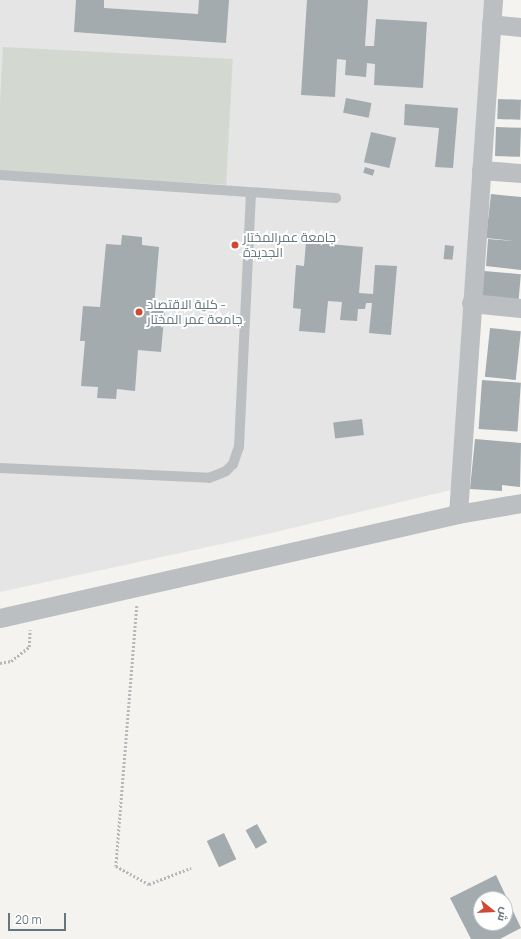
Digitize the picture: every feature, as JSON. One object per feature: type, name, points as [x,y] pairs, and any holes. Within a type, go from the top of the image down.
[{"type":"street","points":[[458,514],[471,303],[493,0]]},
{"type":"street","points":[[491,24],[521,27]]},
{"type":"street","points":[[481,170],[521,173]]},
{"type":"street","points":[[471,303],[521,308]]},
{"type":"street","points":[[0,618],[139,588],[458,514],[521,503]]},
{"type":"lane","points":[[0,175],[336,198]]},
{"type":"lane","points":[[0,468],[209,478],[226,471],[233,464],[239,447],[251,193]]},
{"type":"path","points":[[139,588],[116,866],[149,884],[191,868]]},
{"type":"path","points":[[0,663],[11,661],[29,647],[31,612]]},
{"type":"shaded area","name":"جامعة عمرالمختار الجديدة","points":[[0,0],[490,0],[451,490],[263,535],[0,592]]},
{"type":"shaded area","points":[[3,47],[233,59],[226,185],[0,173],[0,104]]},
{"type":"building","points":[[76,0],[104,0],[104,8],[198,14],[199,0],[229,0],[226,43],[74,32]]},
{"type":"building","points":[[307,0],[368,0],[365,46],[374,46],[376,19],[427,22],[423,88],[374,85],[375,64],[367,63],[366,77],[345,75],[346,60],[337,59],[335,97],[301,95]]},
{"type":"building","points":[[346,98],[372,103],[369,118],[343,113]]},
{"type":"building","points":[[498,99],[521,100],[520,120],[497,119]]},
{"type":"building","points":[[405,104],[458,108],[453,168],[435,167],[439,128],[404,125]]},
{"type":"building","points":[[496,127],[521,128],[520,157],[495,156]]},
{"type":"building","points":[[371,132],[396,138],[389,168],[364,162]]},
{"type":"building","points":[[365,167],[375,170],[373,176],[363,173]]},
{"type":"building","points":[[491,194],[521,197],[521,270],[486,266],[488,239],[515,241],[486,238]]},
{"type":"building","points":[[122,235],[142,237],[142,245],[159,247],[154,307],[165,308],[161,352],[138,350],[135,391],[117,389],[116,399],[97,398],[98,387],[81,386],[85,341],[80,341],[83,306],[100,307],[106,244],[121,245]]},
{"type":"building","points":[[306,242],[363,247],[359,293],[373,294],[375,265],[397,266],[391,335],[369,333],[372,303],[366,303],[365,309],[358,309],[357,321],[340,320],[342,302],[328,301],[325,333],[299,331],[301,309],[293,308],[296,265],[304,266]]},
{"type":"building","points":[[445,245],[454,246],[452,260],[444,259]]},
{"type":"building","points":[[484,271],[521,274],[518,305],[481,302]]},
{"type":"building","points":[[490,328],[521,331],[516,380],[485,377]]},
{"type":"building","points":[[482,380],[521,383],[517,432],[479,429]]},
{"type":"building","points":[[362,419],[364,435],[335,438],[333,423]]},
{"type":"building","points":[[475,439],[521,443],[520,487],[502,485],[502,491],[470,489]]},
{"type":"building","points":[[257,824],[267,842],[256,849],[246,830]]},
{"type":"building","points":[[224,833],[236,859],[219,867],[207,841]]},
{"type":"building","points":[[496,875],[504,891],[473,891],[473,931],[513,931],[513,911],[521,928],[500,939],[471,939],[450,898]]},
{"type":"place","name":"جامعة عمرالمختار الجديدة","points":[[235,245]]},
{"type":"place","name":"كلية الاقتصاد - جامعة عمر المختار","points":[[139,312]]}]
